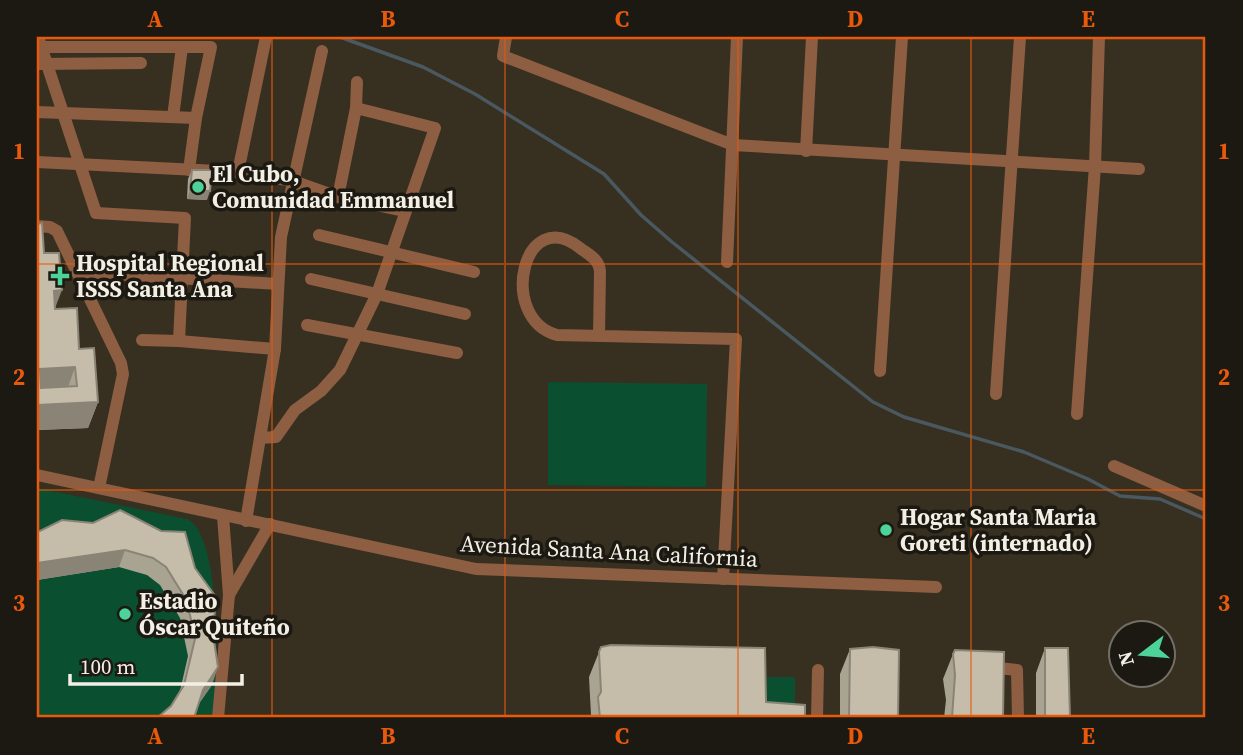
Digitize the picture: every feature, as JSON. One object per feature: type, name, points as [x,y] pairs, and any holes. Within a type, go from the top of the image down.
[{"type":"street","points":[[237,173],[266,37]]},
{"type":"street","points":[[506,37],[503,56],[733,145],[1139,169]]},
{"type":"street","points":[[727,262],[737,37]]},
{"type":"street","points":[[806,151],[812,37]]},
{"type":"street","points":[[880,372],[902,37]]},
{"type":"street","points":[[996,394],[1020,37]]},
{"type":"street","points":[[1077,414],[1095,166],[1099,37]]},
{"type":"street","points":[[179,341],[185,219],[96,213],[63,113],[42,64],[40,42],[212,47],[196,118],[189,170]]},
{"type":"street","points":[[173,117],[181,47]]},
{"type":"street","points":[[247,521],[275,349],[281,237],[323,51]]},
{"type":"street","points":[[42,64],[141,63]]},
{"type":"street","points":[[338,197],[356,108],[357,82]]},
{"type":"street","points":[[260,438],[276,437],[295,410],[332,380],[358,334],[377,294],[435,128],[356,108]]},
{"type":"street","points":[[37,112],[196,118]]},
{"type":"street","points":[[37,162],[237,173],[293,181],[338,197],[404,211]]},
{"type":"street","points":[[37,226],[50,227],[57,231],[123,374],[99,488]]},
{"type":"street","points":[[319,235],[474,272]]},
{"type":"street","points":[[599,336],[600,271],[597,261],[564,237],[550,238],[536,246],[523,269],[523,289],[529,311],[551,333],[599,336],[736,339],[723,579]]},
{"type":"street","points":[[78,272],[183,276],[278,284]]},
{"type":"street","points":[[311,279],[465,314]]},
{"type":"street","points":[[307,325],[457,353]]},
{"type":"street","points":[[142,340],[275,349]]},
{"type":"street","points":[[1114,466],[1206,506]]},
{"type":"street","name":"Avenida Santa Ana California","points":[[37,475],[476,569],[936,587]]},
{"type":"street","points":[[218,718],[229,595],[223,516]]},
{"type":"street","points":[[229,595],[270,524]]},
{"type":"street","points":[[973,667],[1016,669],[1018,718]]},
{"type":"street","points":[[817,718],[818,670]]},
{"type":"green space","points":[[548,382],[707,384],[706,487],[548,485]]},
{"type":"green space","name":"Estadio Óscar Quiteño","points":[[37,488],[187,519],[198,530],[207,551],[215,611],[214,718],[37,718]]},
{"type":"green space","points":[[767,677],[795,677],[795,718],[766,718]]},
{"type":"building","points":[[192,170],[212,170],[210,191],[190,190]]},
{"type":"building","points":[[42,223],[44,253],[59,253],[62,290],[54,291],[55,309],[77,308],[79,349],[94,348],[98,402],[37,405],[37,224]],"holes":[[[75,367],[77,386],[41,388],[40,369]]]},
{"type":"building","points":[[120,510],[161,531],[185,532],[195,568],[216,597],[213,634],[218,667],[203,690],[194,718],[157,718],[171,706],[184,685],[195,639],[187,601],[166,567],[153,558],[125,550],[37,563],[37,531],[62,520],[93,523]]},
{"type":"building","points":[[601,647],[765,648],[766,702],[805,705],[805,718],[600,718],[599,652]]},
{"type":"building","points":[[873,647],[899,650],[898,718],[849,718],[850,649]]},
{"type":"building","points":[[1045,648],[1068,648],[1070,718],[1045,718]]},
{"type":"building","points":[[955,650],[1004,652],[1003,718],[952,718]]},
{"type":"waterway","points":[[340,37],[423,67],[475,94],[604,174],[641,215],[672,242],[873,402],[904,417],[1024,452],[1088,479],[1120,496],[1160,499],[1206,519]]},
{"type":"place","name":"El Cubo, Comunidad Emmanuel","points":[[198,187]]},
{"type":"place","name":"Hospital Regional ISSS Santa Ana","points":[[60,276]]},
{"type":"place","name":"Hogar Santa Maria Goreti (internado)","points":[[886,530]]},
{"type":"place","name":"Estadio Óscar Quiteño","points":[[125,614]]}]
